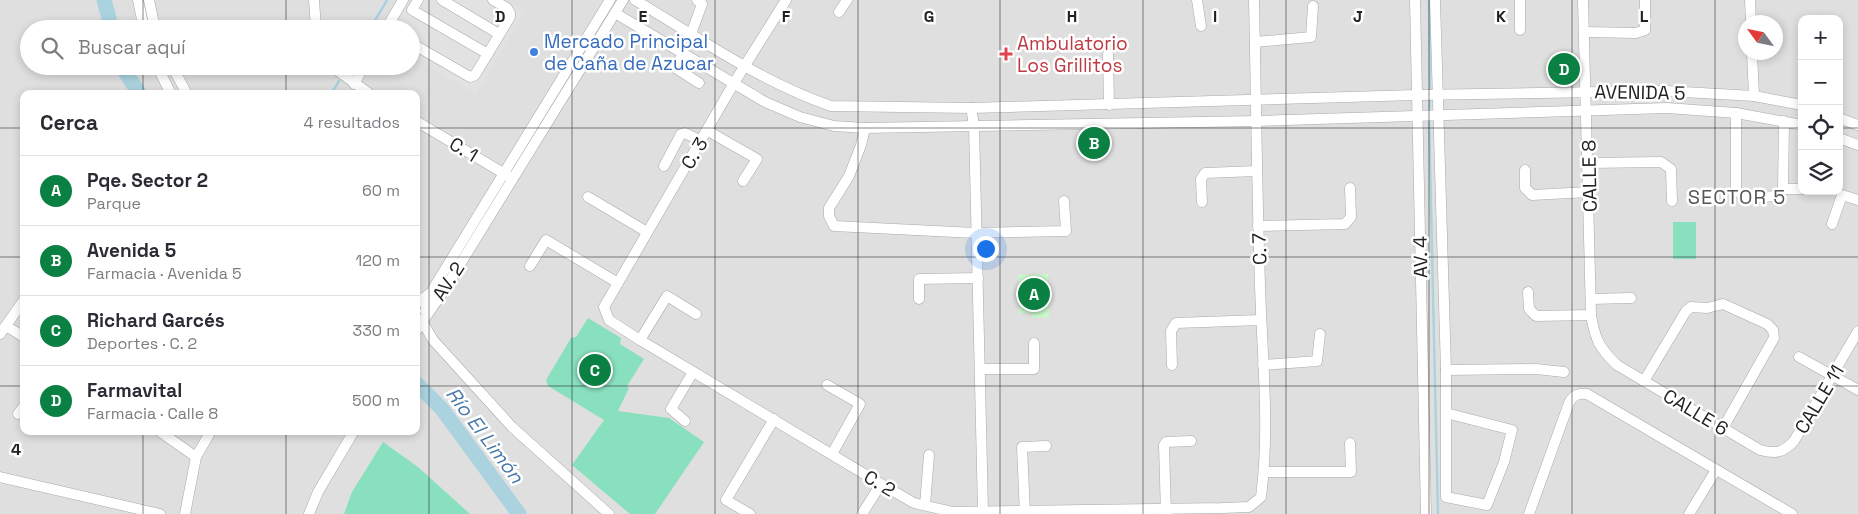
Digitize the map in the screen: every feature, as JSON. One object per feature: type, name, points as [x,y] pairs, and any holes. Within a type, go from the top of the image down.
[{"type":"street","points":[[138,0],[142,20]]},
{"type":"street","points":[[149,0],[153,20]]},
{"type":"street","points":[[314,0],[315,20]]},
{"type":"street","points":[[392,20],[403,0]]},
{"type":"street","points":[[418,0],[412,10],[488,54]]},
{"type":"street","points":[[442,0],[499,34]]},
{"type":"street","points":[[420,48],[470,77],[475,75],[510,13],[507,8],[493,0]]},
{"type":"street","name":"AV. 2","points":[[420,318],[443,292],[508,175],[610,0]]},
{"type":"street","name":"AV. 2","points":[[420,317],[433,289],[623,0]]},
{"type":"street","name":"AVENIDA 5","points":[[635,0],[744,67],[811,99],[831,106],[972,108],[1586,91],[1666,91],[1754,96],[1798,104]]},
{"type":"street","points":[[691,34],[702,4],[697,0]]},
{"type":"street","name":"C. 3","points":[[604,307],[708,131],[734,83],[786,0]]},
{"type":"street","points":[[839,12],[847,0]]},
{"type":"street","points":[[1197,0],[1200,26]]},
{"type":"street","name":"C. 7","points":[[1254,0],[1258,226],[1263,365],[1264,472],[1261,497]]},
{"type":"street","name":"AV. 4","points":[[1415,0],[1426,514]]},
{"type":"street","name":"AV. 4","points":[[1435,0],[1446,370],[1446,413],[1446,497],[1487,505],[1504,462],[1512,430],[1446,413]]},
{"type":"street","points":[[1520,0],[1520,30]]},
{"type":"street","name":"CALLE 8","points":[[1583,0],[1590,192],[1591,315],[1594,334],[1601,350]]},
{"type":"street","points":[[1585,32],[1636,32],[1645,30],[1645,0]]},
{"type":"street","points":[[1750,0],[1751,15]]},
{"type":"street","points":[[1255,42],[1312,36],[1313,6]]},
{"type":"street","name":"AVENIDA 5","points":[[615,13],[766,102],[800,117],[834,126],[865,128],[1256,122],[1667,108],[1736,113],[1798,125]]},
{"type":"street","points":[[684,54],[674,67],[699,83]]},
{"type":"street","points":[[1108,54],[1109,105]]},
{"type":"street","points":[[1752,60],[1754,96]]},
{"type":"street","points":[[162,75],[169,90]]},
{"type":"street","points":[[177,75],[185,90]]},
{"type":"street","points":[[342,75],[364,90]]},
{"type":"street","points":[[354,84],[359,75]]},
{"type":"street","points":[[972,108],[984,511]]},
{"type":"street","points":[[1736,113],[1736,189],[1738,194],[1744,196],[1778,196],[1783,190],[1784,122]]},
{"type":"street","points":[[1843,119],[1858,125]]},
{"type":"street","name":"C. 1","points":[[420,123],[508,175]]},
{"type":"street","points":[[865,128],[862,145],[849,176],[829,208],[829,216],[834,226],[976,233],[1066,231],[1064,201]]},
{"type":"street","points":[[708,131],[757,159],[743,181]]},
{"type":"street","points":[[664,166],[681,134],[685,133],[701,141]]},
{"type":"street","points":[[1843,139],[1858,144]]},
{"type":"street","points":[[1589,164],[1662,162],[1671,169],[1672,201]]},
{"type":"street","points":[[1525,170],[1526,188],[1532,195],[1590,192]]},
{"type":"street","points":[[1202,202],[1201,179],[1205,173],[1257,171]]},
{"type":"street","points":[[1258,226],[1345,224],[1351,217],[1350,188]]},
{"type":"street","points":[[1783,190],[1798,189]]},
{"type":"street","points":[[1832,224],[1842,195],[1858,200]]},
{"type":"street","points":[[588,197],[648,232]]},
{"type":"street","points":[[530,266],[546,240],[618,283]]},
{"type":"street","points":[[919,299],[919,279],[978,278]]},
{"type":"street","points":[[420,302],[426,299],[433,289]]},
{"type":"street","points":[[1528,292],[1529,309],[1536,316],[1591,315]]},
{"type":"street","points":[[640,340],[667,296],[696,314]]},
{"type":"street","points":[[1591,299],[1631,298]]},
{"type":"street","points":[[1644,381],[1686,311],[1691,306],[1708,308],[1723,304],[1767,324],[1774,330],[1774,338],[1722,428]]},
{"type":"street","points":[[20,306],[3,330],[20,336]]},
{"type":"street","name":"C. 2","points":[[604,307],[609,320],[640,340],[914,502],[952,512],[1166,512],[1249,507],[1261,497]]},
{"type":"street","points":[[420,320],[433,340],[512,427],[609,514]]},
{"type":"street","points":[[1172,365],[1171,331],[1176,323],[1261,320]]},
{"type":"street","name":"CALLE 11","points":[[1794,441],[1858,331]]},
{"type":"street","points":[[1263,365],[1317,361],[1320,334]]},
{"type":"street","points":[[981,369],[1034,369],[1034,343]]},
{"type":"street","name":"CALLE 6","points":[[1601,350],[1617,365],[1760,450],[1773,454],[1784,451],[1794,441]]},
{"type":"street","points":[[1799,357],[1858,390]]},
{"type":"street","points":[[1446,370],[1536,369],[1564,372]]},
{"type":"street","points":[[685,421],[671,408],[693,372]]},
{"type":"street","points":[[827,385],[860,404],[832,454]]},
{"type":"street","points":[[1529,514],[1569,403],[1572,398],[1581,394],[1587,394],[1792,514]]},
{"type":"street","points":[[750,514],[726,500],[774,419]]},
{"type":"street","points":[[165,435],[196,457]]},
{"type":"street","points":[[185,514],[196,457],[209,435]]},
{"type":"street","points":[[309,514],[318,492],[352,435]]},
{"type":"street","points":[[1166,512],[1164,445],[1166,442],[1191,441]]},
{"type":"street","points":[[1264,472],[1351,472],[1350,443]]},
{"type":"street","points":[[1024,513],[1022,447],[1046,446]]},
{"type":"street","points":[[925,505],[929,455]]},
{"type":"street","points":[[1689,514],[1716,470]]},
{"type":"street","points":[[0,477],[160,514]]},
{"type":"street","points":[[862,514],[881,484]]},
{"type":"shaded area","points":[[0,0],[1858,0],[1858,514],[0,514]]},
{"type":"shaded area","points":[[404,0],[504,0],[524,12],[476,94],[420,62],[420,20],[392,20]]},
{"type":"green space","points":[[1673,222],[1696,222],[1696,259],[1673,259]]},
{"type":"green space","points":[[1048,274],[1049,317],[1032,318],[1032,313],[1019,313],[1018,275]]},
{"type":"green space","points":[[588,318],[621,338],[620,344],[644,359],[627,386],[629,388],[618,411],[669,418],[704,442],[655,514],[630,514],[572,465],[604,420],[548,386],[546,380],[571,338],[576,337]]},
{"type":"green space","points":[[383,442],[418,467],[470,514],[344,514],[352,492]]},
{"type":"waterway","name":"Río El Limón","points":[[104,0],[110,20]]},
{"type":"waterway","points":[[375,20],[387,0]]},
{"type":"waterway","points":[[1429,0],[1430,90]]},
{"type":"waterway","name":"Río El Limón","points":[[127,75],[137,90]]},
{"type":"waterway","points":[[333,90],[339,81]]},
{"type":"waterway","points":[[1429,111],[1430,99]]},
{"type":"waterway","points":[[1429,120],[1438,514]]},
{"type":"waterway","name":"Río El Limón","points":[[420,387],[442,409],[519,514]]},
{"type":"place","name":"Mercado Principal de Caña de Azucar","points":[[534,52]]},
{"type":"place","name":"Ambulatorio Los Grillitos","points":[[1006,54]]},
{"type":"place","name":"Farmavital","points":[[1564,69]]},
{"type":"place","name":"Avenida 5","points":[[1094,143]]},
{"type":"place","name":"Pqe. Sector 2","points":[[1034,294]]},
{"type":"place","name":"Richard Garcés","points":[[595,370]]},
{"type":"district","name":"SECTOR 5","points":[[1737,197]]}]
